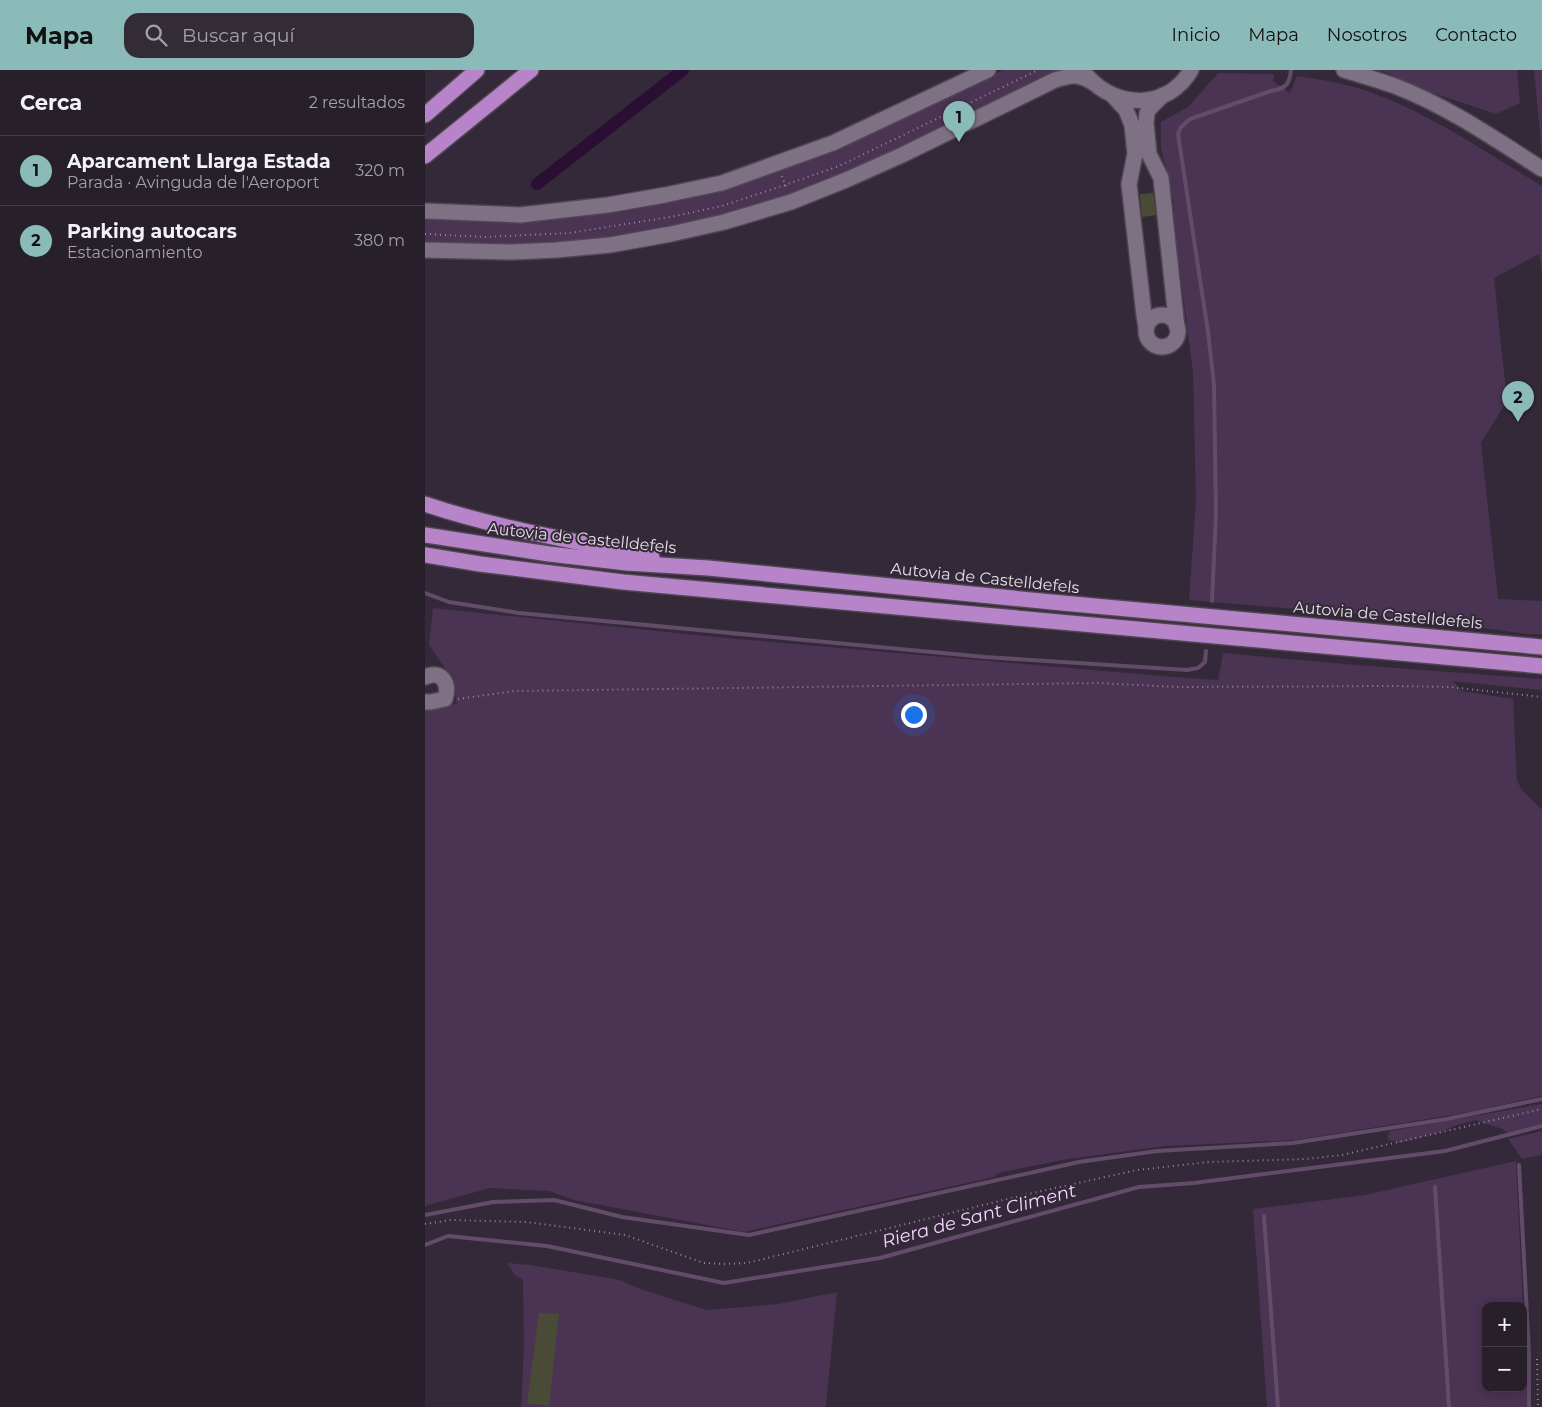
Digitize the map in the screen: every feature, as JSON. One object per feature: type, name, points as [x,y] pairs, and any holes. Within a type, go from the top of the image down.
[{"type":"highway","points":[[425,104],[476,70]]},
{"type":"highway","points":[[425,115],[476,70]]},
{"type":"highway","points":[[426,155],[531,70]]},
{"type":"highway","points":[[425,504],[543,536],[708,568]]},
{"type":"highway","name":"Autovia de Castelldefels","points":[[425,535],[549,554],[627,563],[708,568],[1542,647]]},
{"type":"highway","points":[[425,555],[623,582],[1542,666]]},
{"type":"street","points":[[425,211],[520,215],[608,205],[665,196],[721,183],[833,143],[987,70]]},
{"type":"street","points":[[1083,70],[1093,83]]},
{"type":"street","points":[[1343,70],[1395,86],[1421,98],[1493,138],[1542,169]]},
{"type":"street","points":[[425,250],[512,252],[556,250],[671,234],[724,222],[791,202],[846,180],[902,155],[1055,80],[1070,75],[1088,79],[1103,91],[1114,96],[1138,101],[1151,100],[1173,90],[1191,72]]},
{"type":"street","points":[[1114,96],[1126,110],[1132,125],[1135,154],[1129,184],[1146,333],[1152,343],[1160,346],[1169,345],[1177,335],[1161,178],[1149,154],[1146,123],[1149,109],[1163,95]]},
{"type":"street","points":[[1146,327],[1154,317],[1163,315],[1172,319],[1177,328]]},
{"type":"street","points":[[425,677],[437,675],[447,685],[445,699],[425,702]]},
{"type":"path","points":[[778,163],[791,202]]},
{"type":"path","points":[[445,699],[462,699],[523,691],[1099,683],[1179,687],[1451,687],[1542,697]]},
{"type":"path","points":[[425,1224],[451,1220],[526,1222],[625,1235],[704,1263],[747,1263],[1028,1194],[1137,1170],[1209,1162],[1305,1159],[1342,1155],[1542,1109]]},
{"type":"path","points":[[1537,1359],[1538,1407]]},
{"type":"shaded area","points":[[1003,70],[1065,70],[913,144],[797,192],[741,211],[636,234],[551,243],[450,245],[425,243],[425,217],[553,217],[636,208],[738,184],[904,118]]},
{"type":"shaded area","points":[[1375,70],[1517,70],[1520,103],[1496,114],[1424,90],[1388,73]]},
{"type":"shaded area","points":[[1534,70],[1542,70],[1542,155]]},
{"type":"shaded area","points":[[1218,73],[1274,74],[1273,81],[1290,93],[1297,76],[1348,85],[1364,90],[1411,109],[1477,146],[1542,186],[1542,273],[1539,254],[1494,278],[1507,401],[1481,443],[1498,599],[1542,601],[1542,634],[1527,634],[1414,619],[1189,600],[1196,500],[1193,372],[1176,242],[1173,199],[1161,148],[1161,122],[1188,107]]},
{"type":"shaded area","points":[[433,608],[726,638],[1218,680],[1223,653],[1542,679],[1542,690],[1453,681],[1462,691],[1513,699],[1517,781],[1522,790],[1542,810],[1542,1096],[1465,1113],[1296,1140],[1165,1146],[1067,1159],[998,1173],[994,1177],[744,1232],[574,1200],[549,1191],[490,1188],[425,1206],[425,705],[457,704],[453,680],[429,645]]},
{"type":"shaded area","points":[[1542,1104],[1542,1124],[1508,1133],[1476,1120],[1438,1133],[1399,1143],[1387,1139],[1390,1131]]},
{"type":"shaded area","points":[[1542,1131],[1542,1155],[1522,1159],[1508,1139]]},
{"type":"shaded area","points":[[1516,1161],[1523,1302],[1482,1302],[1482,1392],[1527,1392],[1527,1386],[1528,1407],[1267,1407],[1253,1209],[1365,1195]]},
{"type":"shaded area","points":[[507,1263],[620,1280],[640,1289],[707,1310],[778,1304],[837,1292],[826,1407],[521,1407],[524,1348],[523,1280],[515,1275]]},
{"type":"building","points":[[1153,193],[1156,215],[1142,217],[1140,194]]},
{"type":"building","points":[[539,1313],[559,1314],[549,1406],[527,1403]]},
{"type":"waterway","points":[[537,184],[683,70]]},
{"type":"waterway","points":[[1212,601],[1216,514],[1214,385],[1208,332],[1178,134],[1181,127],[1190,119],[1280,89],[1288,82],[1291,70]]},
{"type":"waterway","points":[[425,593],[449,602],[519,613],[985,657],[1187,670],[1198,668],[1205,662],[1206,651]]},
{"type":"waterway","points":[[425,1215],[493,1202],[554,1200],[622,1217],[749,1235],[1079,1162],[1157,1151],[1293,1143],[1447,1119],[1542,1099]]},
{"type":"waterway","name":"Riera de Sant Climent","points":[[425,1245],[448,1236],[547,1246],[724,1283],[880,1258],[1139,1187],[1194,1183],[1445,1151],[1542,1126]]},
{"type":"waterway","points":[[1519,1165],[1529,1353],[1529,1407]]},
{"type":"waterway","points":[[1435,1187],[1449,1407]]},
{"type":"waterway","points":[[1264,1216],[1278,1407]]},
{"type":"place","name":"Aparcament Llarga Estada","points":[[959,142]]},
{"type":"place","name":"Parking autocars","points":[[1518,422]]}]
